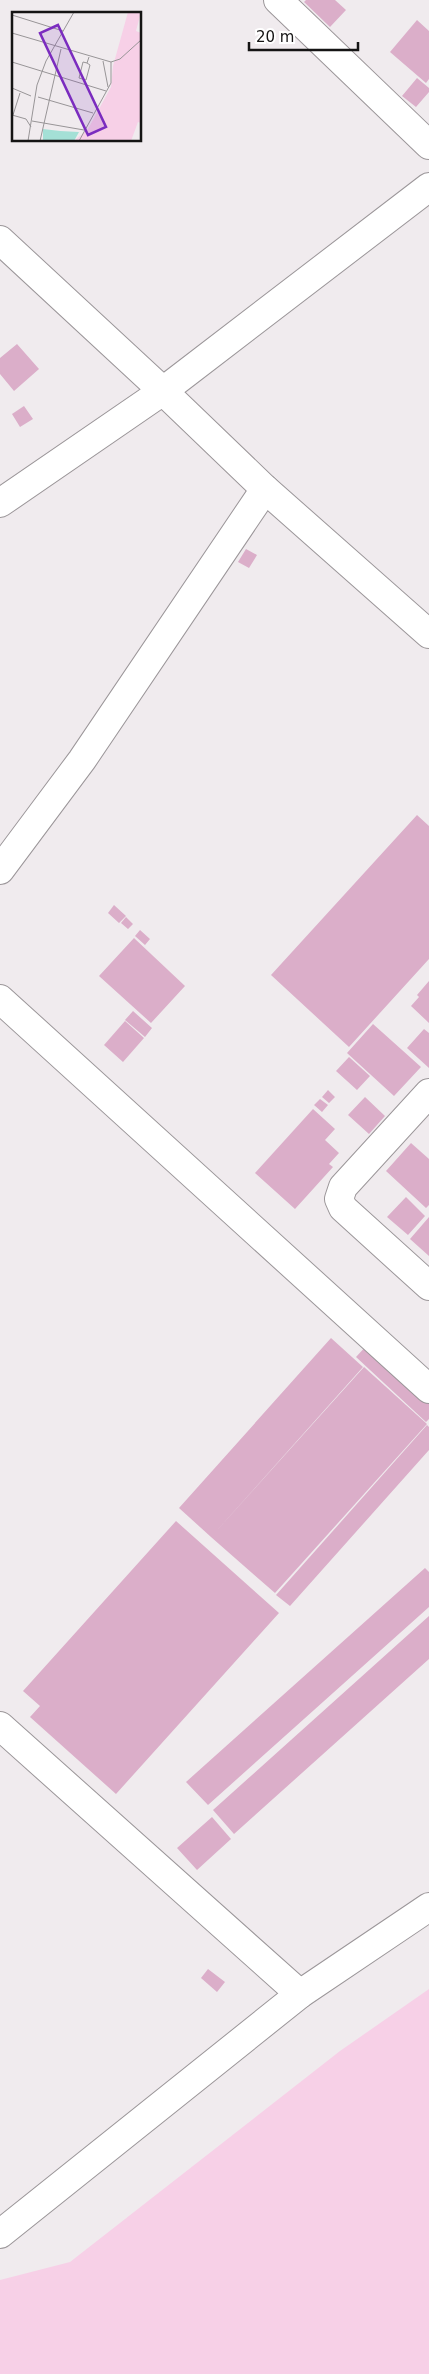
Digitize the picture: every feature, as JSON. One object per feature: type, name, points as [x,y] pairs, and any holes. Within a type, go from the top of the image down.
[{"type":"street","points":[[278,0],[429,145]]},
{"type":"street","points":[[0,503],[163,391],[429,186]]},
{"type":"street","points":[[0,240],[163,391],[265,489],[429,634]]},
{"type":"street","points":[[0,870],[82,760],[265,489]]},
{"type":"street","points":[[0,998],[429,1389]]},
{"type":"street","points":[[429,1093],[343,1187],[339,1200],[343,1208],[429,1286]]},
{"type":"street","points":[[0,1726],[300,1994]]},
{"type":"street","points":[[0,2234],[300,1994],[429,1907]]},
{"type":"shaded area","points":[[429,1989],[429,2374],[0,2374],[0,2280],[70,2262],[340,2051]]},
{"type":"building","points":[[306,0],[335,0],[346,10],[330,27],[304,2]]},
{"type":"building","points":[[417,20],[429,31],[429,79],[426,83],[390,52]]},
{"type":"building","points":[[417,78],[429,88],[429,92],[416,107],[402,96]]},
{"type":"building","points":[[17,344],[39,369],[14,391],[0,374],[0,358]]},
{"type":"building","points":[[24,406],[33,419],[20,427],[12,414]]},
{"type":"building","points":[[246,549],[257,555],[249,568],[238,562]]},
{"type":"building","points":[[417,815],[429,826],[429,959],[349,1047],[271,975]]},
{"type":"building","points":[[114,905],[126,916],[119,923],[108,913]]},
{"type":"building","points":[[126,917],[133,924],[128,929],[121,923]]},
{"type":"building","points":[[140,930],[150,939],[145,945],[135,936]]},
{"type":"building","points":[[134,938],[185,986],[151,1023],[99,976]]},
{"type":"building","points":[[429,981],[429,1023],[411,1006],[419,997],[417,995]]},
{"type":"building","points":[[133,1011],[152,1028],[145,1037],[125,1020]]},
{"type":"building","points":[[125,1021],[144,1038],[123,1062],[104,1045]]},
{"type":"building","points":[[373,1024],[421,1067],[394,1096],[347,1053]]},
{"type":"building","points":[[424,1029],[429,1033],[429,1068],[407,1048]]},
{"type":"building","points":[[349,1057],[370,1076],[357,1090],[336,1071]]},
{"type":"building","points":[[328,1090],[335,1097],[329,1103],[322,1097]]},
{"type":"building","points":[[365,1097],[385,1116],[369,1134],[348,1115]]},
{"type":"building","points":[[320,1099],[328,1105],[322,1112],[314,1105]]},
{"type":"building","points":[[313,1109],[335,1129],[325,1140],[339,1153],[329,1164],[333,1167],[295,1209],[255,1173]]},
{"type":"building","points":[[411,1143],[429,1159],[429,1205],[426,1208],[386,1171]]},
{"type":"building","points":[[406,1197],[425,1216],[408,1235],[387,1217]]},
{"type":"building","points":[[429,1217],[429,1256],[410,1239]]},
{"type":"building","points":[[331,1338],[363,1367],[211,1537],[179,1508]]},
{"type":"building","points":[[368,1344],[429,1400],[429,1419],[426,1422],[356,1357]]},
{"type":"building","points":[[364,1367],[427,1424],[275,1593],[211,1537]]},
{"type":"building","points":[[427,1425],[429,1427],[429,1450],[290,1606],[276,1595]]},
{"type":"building","points":[[176,1521],[279,1613],[116,1794],[30,1717],[40,1706],[23,1691]]},
{"type":"building","points":[[425,1568],[429,1572],[429,1607],[208,1805],[186,1782]]},
{"type":"building","points":[[429,1616],[429,1659],[234,1834],[213,1810]]},
{"type":"building","points":[[212,1817],[231,1839],[197,1870],[177,1848]]},
{"type":"building","points":[[208,1969],[225,1982],[217,1992],[201,1978]]}]
